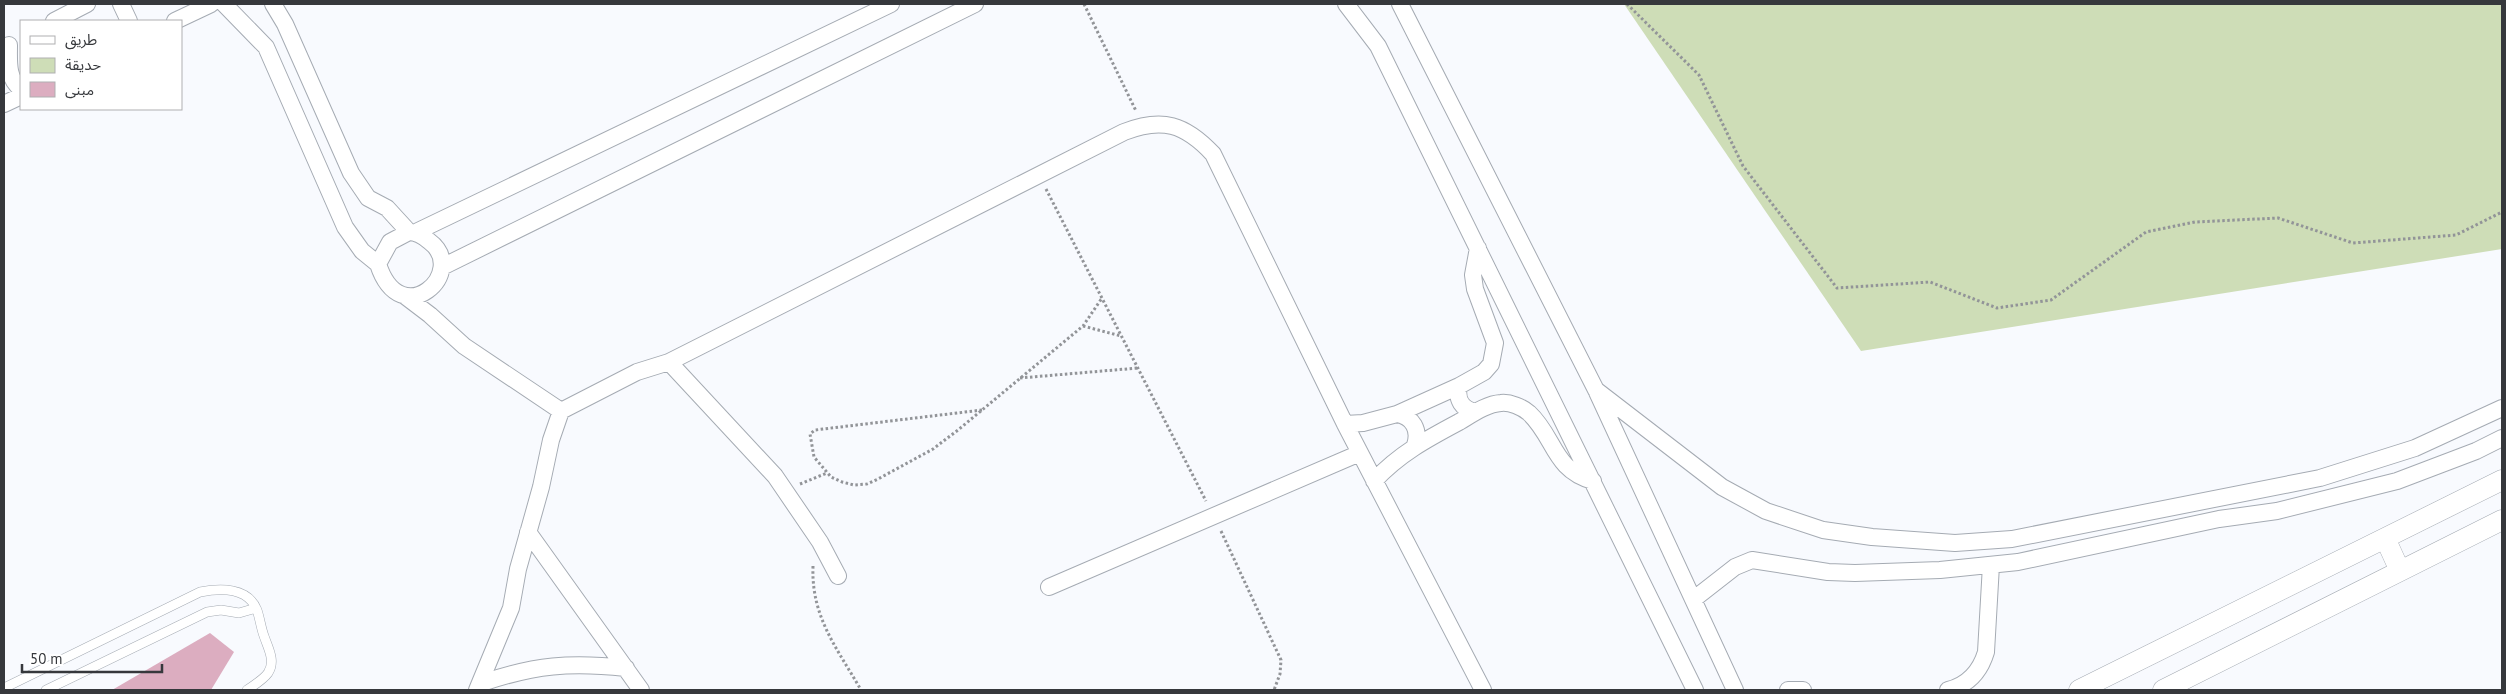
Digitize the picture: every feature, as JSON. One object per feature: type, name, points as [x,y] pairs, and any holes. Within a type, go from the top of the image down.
[{"type":"street","points":[[58,16],[87,4]]},
{"type":"street","points":[[121,4],[129,20]]},
{"type":"street","points":[[177,20],[212,4]]},
{"type":"street","points":[[224,4],[266,47],[345,227],[362,251],[378,264],[388,287],[405,296],[430,315],[464,346],[560,411]]},
{"type":"street","points":[[273,4],[285,24],[350,174],[368,198],[387,208],[412,232],[434,245],[441,259],[442,267],[436,283],[430,290],[422,294],[405,296]]},
{"type":"street","points":[[378,264],[390,242],[891,4]]},
{"type":"street","points":[[442,267],[975,4]]},
{"type":"street","points":[[1346,4],[1378,46],[1695,690]]},
{"type":"street","points":[[1400,4],[1596,390],[1735,690]]},
{"type":"street","points":[[11,44],[9,72],[13,81],[20,88]]},
{"type":"street","points":[[4,104],[20,96]]},
{"type":"street","points":[[480,687],[511,608],[518,569],[541,487],[550,440],[560,411],[637,372],[669,362],[1124,132],[1143,125],[1163,124],[1182,128],[1200,139],[1213,154],[1345,424],[1483,690]]},
{"type":"street","points":[[1345,424],[1363,423],[1397,414],[1459,386],[1484,372],[1491,364],[1494,354],[1493,333],[1475,289],[1473,275],[1478,248]]},
{"type":"street","points":[[669,362],[776,476],[820,542],[838,576]]},
{"type":"street","points":[[1459,386],[1458,398],[1460,404],[1464,408],[1475,412]]},
{"type":"street","points":[[1596,390],[1722,487],[1766,511],[1823,530],[1872,537],[1955,543],[2012,539],[2320,478],[2414,448],[2502,408]]},
{"type":"street","points":[[1374,481],[1387,467],[1415,445],[1475,412],[1502,403],[1516,405],[1528,412],[1565,467],[1579,477],[1592,481]]},
{"type":"street","points":[[1397,414],[1404,415],[1414,425],[1417,438],[1415,445]]},
{"type":"street","points":[[1694,599],[1735,567],[1752,560],[1828,572],[1855,573],[1991,565],[2018,562],[2219,520],[2276,511],[2397,481],[2502,438]]},
{"type":"street","points":[[1049,587],[1360,453]]},
{"type":"street","points":[[2320,478],[2332,497]]},
{"type":"street","points":[[2079,690],[2502,480]]},
{"type":"street","points":[[2163,690],[2502,520]]},
{"type":"street","points":[[528,532],[642,690]]},
{"type":"street","points":[[2385,538],[2400,571]]},
{"type":"street","points":[[1955,543],[1957,568]]},
{"type":"street","points":[[1948,690],[1964,684],[1982,664],[1986,652],[1991,565]]},
{"type":"street","points":[[480,687],[517,671],[553,665],[590,664],[626,668]]},
{"type":"street","points":[[1788,690],[1803,690]]},
{"type":"lane","points":[[4,688],[200,592],[232,590],[242,594],[256,608],[270,648],[271,664],[268,672],[247,690]]},
{"type":"lane","points":[[46,690],[207,612],[221,610],[238,612],[256,608]]},
{"type":"path","points":[[1084,4],[1143,125]]},
{"type":"path","points":[[1627,4],[1698,75],[1743,166],[1837,288],[1930,282],[1997,308],[2051,300],[2146,232],[2195,222],[2278,218],[2353,243],[2456,236],[2502,212]]},
{"type":"path","points":[[1039,175],[1214,516],[1281,660],[1280,674],[1274,690]]},
{"type":"path","points":[[982,410],[813,430],[810,434],[810,444],[814,457],[827,473],[842,482],[867,484],[906,465],[933,449],[982,410],[1083,326],[1102,298]]},
{"type":"path","points":[[1083,326],[1122,336]]},
{"type":"path","points":[[1020,378],[1138,368]]},
{"type":"path","points":[[785,490],[827,473]]},
{"type":"path","points":[[820,542],[813,564],[812,588],[818,612],[861,690]]},
{"type":"green space","points":[[1624,4],[2502,4],[2502,249],[1861,351]]},
{"type":"building","points":[[210,633],[234,652],[211,690],[112,690]]}]
